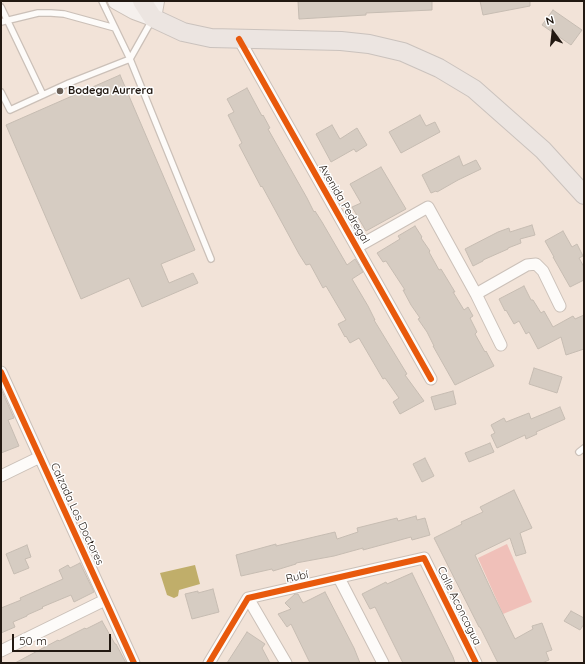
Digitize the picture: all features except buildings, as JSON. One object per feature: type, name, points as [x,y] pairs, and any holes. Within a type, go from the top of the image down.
[{"type":"main road","points":[[116,1],[134,11],[155,9]]},
{"type":"main road","points":[[142,1],[155,9],[183,32],[211,38],[340,41],[369,44],[403,52],[438,68],[474,89],[544,150],[584,195]]},
{"type":"street","name":"Avenida Pedregal","points":[[239,39],[431,379]]},
{"type":"street","points":[[357,247],[428,207],[502,345]]},
{"type":"street","points":[[476,294],[527,264],[536,264],[543,271],[560,306]]},
{"type":"street","name":"Calzada Los Doctores","points":[[1,372],[4,386],[40,457],[134,663]]},
{"type":"street","points":[[1,476],[40,457]]},
{"type":"street","name":"Rubí","points":[[248,598],[424,558]]},
{"type":"street","name":"Calle Aconcagua","points":[[424,558],[476,663]]},
{"type":"street","points":[[339,578],[383,663]]},
{"type":"street","points":[[209,663],[248,598],[286,663]]},
{"type":"street","points":[[1,651],[105,600]]},
{"type":"lane","points":[[102,1],[130,59],[211,259]]},
{"type":"lane","points":[[1,7],[43,96]]},
{"type":"lane","points":[[1,92],[10,110],[69,83],[130,59],[155,9]]},
{"type":"lane","points":[[1,22],[38,13],[51,13],[64,14],[115,28]]},
{"type":"shaded area","points":[[507,544],[532,602],[503,614],[478,558]]},
{"type":"shaded area","points":[[195,565],[200,584],[179,590],[178,596],[174,598],[167,595],[160,573]]},
{"type":"cycle path","points":[[239,39],[431,379]]},
{"type":"cycle path","points":[[1,372],[134,663]]},
{"type":"cycle path","points":[[209,663],[248,598],[424,558],[476,663]]},
{"type":"place","name":"Bodega Aurrera","points":[[60,91]]}]
